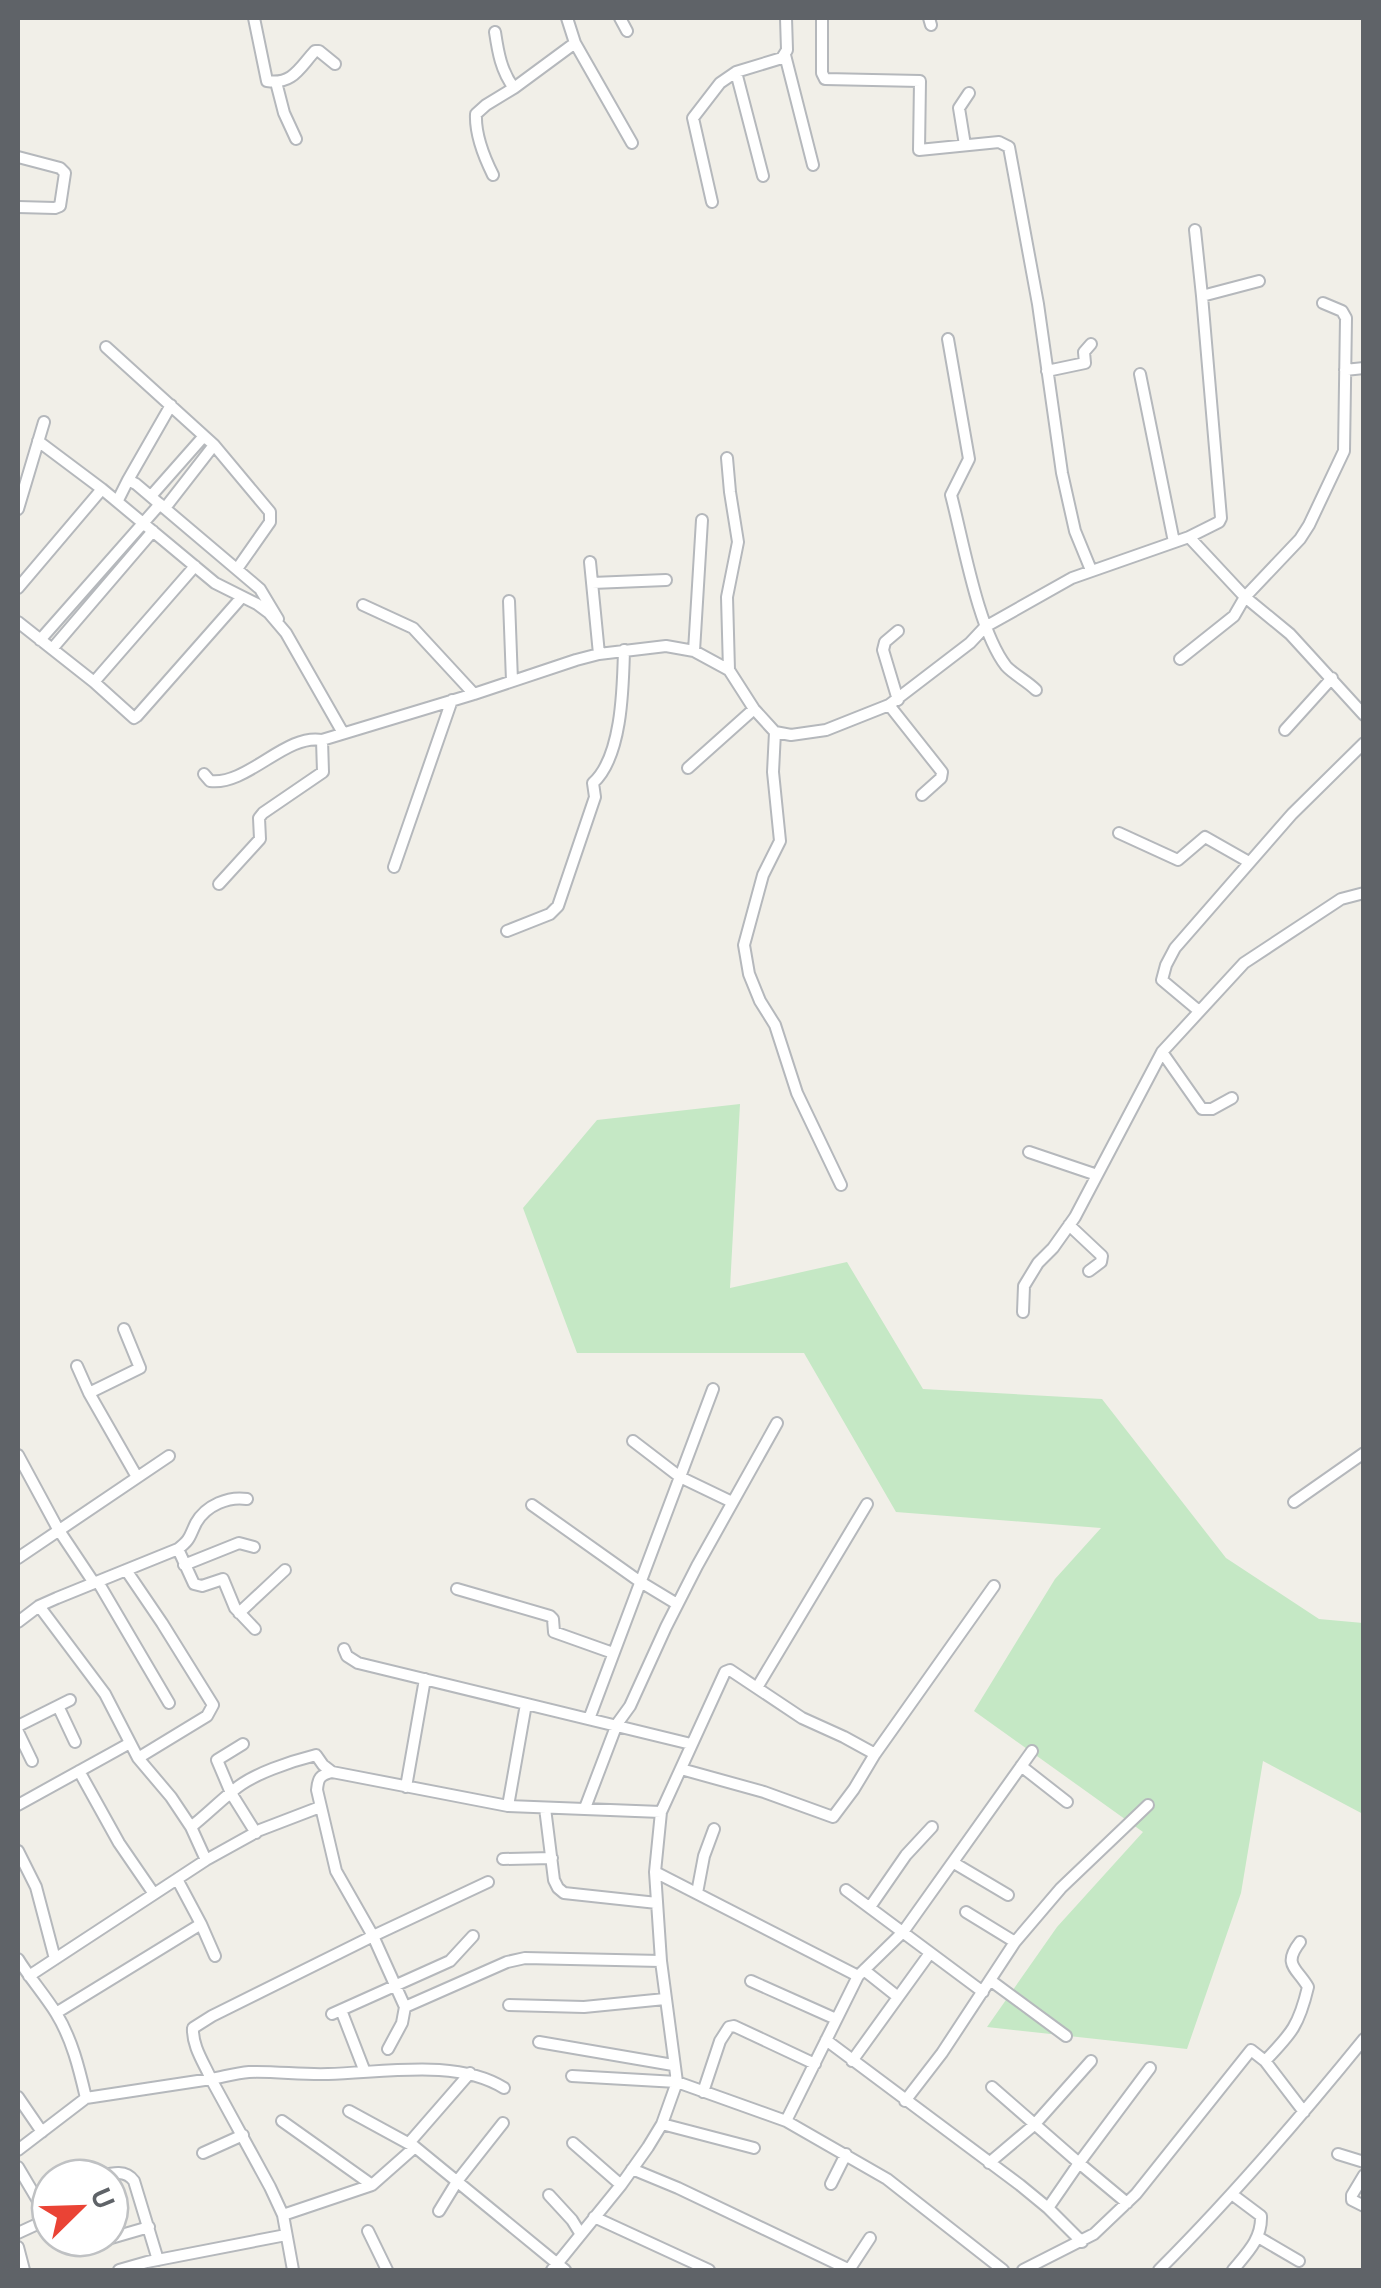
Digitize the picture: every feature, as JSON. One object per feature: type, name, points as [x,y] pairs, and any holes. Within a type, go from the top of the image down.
[{"type":"street","points":[[254,18],[267,81],[296,75],[315,51],[334,64]]},
{"type":"street","points":[[567,18],[575,43],[632,143]]},
{"type":"street","points":[[620,18],[626,31]]},
{"type":"street","points":[[712,202],[692,118],[720,82],[736,72],[785,55],[786,18]]},
{"type":"street","points":[[822,18],[822,72],[826,79],[918,80],[918,149],[999,142],[1009,147],[1038,304],[1062,472],[1075,531],[1092,570]]},
{"type":"street","points":[[496,32],[502,68],[514,88]]},
{"type":"street","points":[[493,175],[480,141],[476,114],[575,43]]},
{"type":"street","points":[[785,55],[812,165]]},
{"type":"street","points":[[736,72],[763,176]]},
{"type":"street","points":[[276,82],[296,139]]},
{"type":"street","points":[[965,146],[959,108],[970,94]]},
{"type":"street","points":[[18,156],[60,168],[65,173],[60,206],[18,207]]},
{"type":"street","points":[[204,774],[210,781],[225,782],[312,739],[322,740],[599,654],[666,646],[694,651],[728,670],[775,732],[791,735],[826,730],[893,702],[985,627],[1092,570],[1217,524],[1220,518],[1194,230]]},
{"type":"street","points":[[1202,296],[1260,281]]},
{"type":"street","points":[[1180,659],[1234,616],[1245,597],[1300,539],[1344,450],[1346,318],[1342,310],[1322,303]]},
{"type":"street","points":[[948,339],[968,453],[968,464],[951,495],[985,627],[1008,669],[1036,690]]},
{"type":"street","points":[[1047,371],[1085,363],[1084,352],[1091,344]]},
{"type":"street","points":[[106,347],[214,445],[271,516],[238,569]]},
{"type":"street","points":[[1345,370],[1364,368]]},
{"type":"street","points":[[1140,374],[1174,542]]},
{"type":"street","points":[[118,500],[171,405]]},
{"type":"street","points":[[18,509],[44,422]]},
{"type":"street","points":[[52,649],[148,527],[159,502],[204,436]]},
{"type":"street","points":[[38,441],[118,500],[199,570],[229,592],[257,604],[286,633],[344,733]]},
{"type":"street","points":[[159,502],[214,445]]},
{"type":"street","points":[[728,458],[738,542],[726,598],[728,670]]},
{"type":"street","points":[[128,480],[260,589],[272,604],[280,626]]},
{"type":"street","points":[[18,588],[102,490]]},
{"type":"street","points":[[694,651],[702,520]]},
{"type":"street","points":[[40,640],[148,527]]},
{"type":"street","points":[[1189,537],[1245,597],[1290,634],[1364,715]]},
{"type":"street","points":[[94,682],[217,554]]},
{"type":"street","points":[[590,562],[599,654]]},
{"type":"street","points":[[592,583],[666,580]]},
{"type":"street","points":[[18,622],[131,717],[136,717],[242,598]]},
{"type":"street","points":[[509,601],[512,682]]},
{"type":"street","points":[[363,605],[413,628],[474,694]]},
{"type":"street","points":[[898,630],[885,642],[883,650],[893,702],[942,772],[941,778],[922,795]]},
{"type":"street","points":[[507,931],[550,914],[558,906],[595,796],[593,786],[603,775],[622,709],[624,650]]},
{"type":"street","points":[[1286,730],[1332,678]]},
{"type":"street","points":[[394,867],[452,700]]},
{"type":"street","points":[[688,768],[754,709]]},
{"type":"street","points":[[775,732],[780,842],[763,875],[744,945],[749,974],[776,1025],[797,1094],[841,1185]]},
{"type":"street","points":[[219,884],[260,839],[259,818],[263,813],[323,772],[322,740]]},
{"type":"street","points":[[1199,1011],[1162,980],[1166,964],[1190,929],[1292,814],[1364,744]]},
{"type":"street","points":[[1118,832],[1178,860],[1204,837],[1249,862]]},
{"type":"street","points":[[1023,1312],[1024,1286],[1069,1225],[1162,1052],[1244,963],[1341,899],[1364,892]]},
{"type":"street","points":[[1162,1052],[1202,1109],[1212,1109],[1232,1098]]},
{"type":"street","points":[[1028,1152],[1097,1175]]},
{"type":"street","points":[[1069,1225],[1102,1256],[1101,1262],[1089,1271]]},
{"type":"street","points":[[89,1394],[140,1368],[124,1328]]},
{"type":"street","points":[[77,1366],[137,1477]]},
{"type":"street","points":[[589,1719],[713,1389]]},
{"type":"street","points":[[584,1808],[617,1724],[630,1706],[677,1604],[777,1423]]},
{"type":"street","points":[[633,1441],[680,1478],[732,1502]]},
{"type":"street","points":[[1294,1502],[1364,1452]]},
{"type":"street","points":[[18,1455],[58,1529],[96,1582],[169,1703]]},
{"type":"street","points":[[18,1558],[168,1456]]},
{"type":"street","points":[[18,1486],[29,1479]]},
{"type":"street","points":[[18,1622],[39,1606],[178,1550],[190,1540],[198,1520],[217,1504],[234,1498],[247,1499]]},
{"type":"street","points":[[758,1686],[867,1504]]},
{"type":"street","points":[[532,1505],[677,1604]]},
{"type":"street","points":[[184,1565],[239,1543],[254,1547]]},
{"type":"street","points":[[178,1550],[194,1584],[202,1586],[223,1579],[239,1612],[255,1629]]},
{"type":"street","points":[[126,1570],[213,1705],[206,1716],[138,1758]]},
{"type":"street","points":[[239,1612],[285,1570]]},
{"type":"street","points":[[682,1769],[764,1792],[832,1817],[994,1586]]},
{"type":"street","points":[[457,1589],[550,1616],[554,1632],[612,1653]]},
{"type":"street","points":[[39,1606],[105,1694],[138,1758],[171,1797],[206,1860]]},
{"type":"street","points":[[344,1649],[358,1663],[691,1744]]},
{"type":"street","points":[[349,2111],[412,2145],[558,2268],[662,2124],[676,2082],[655,1872],[662,1812],[726,1671],[758,1686],[802,1718],[874,1754]]},
{"type":"street","points":[[406,1787],[426,1679]]},
{"type":"street","points":[[32,1762],[18,1729],[70,1700]]},
{"type":"street","points":[[508,1806],[526,1704]]},
{"type":"street","points":[[58,1706],[75,1742]]},
{"type":"street","points":[[18,1804],[130,1744]]},
{"type":"street","points":[[243,1744],[217,1760],[230,1794],[256,1833]]},
{"type":"street","points":[[786,2121],[861,1973],[903,1932],[1032,1751]]},
{"type":"street","points":[[190,1827],[250,1780],[316,1755],[332,1772]]},
{"type":"street","points":[[1021,1766],[1067,1802]]},
{"type":"street","points":[[79,1771],[154,1894]]},
{"type":"street","points":[[388,2048],[402,2024],[405,2007],[373,1936],[336,1871],[320,1807],[318,1779],[322,1774],[332,1772],[508,1806],[662,1812]]},
{"type":"street","points":[[905,2102],[1015,1942],[1062,1888],[1148,1804]]},
{"type":"street","points":[[24,1974],[56,1959],[206,1860],[256,1833],[320,1807]]},
{"type":"street","points":[[545,1808],[558,1888],[564,1893],[657,1903]]},
{"type":"street","points":[[870,1907],[906,1855],[932,1827]]},
{"type":"street","points":[[697,1893],[714,1829]]},
{"type":"street","points":[[18,1850],[36,1887],[56,1959]]},
{"type":"street","points":[[503,1859],[552,1858]]},
{"type":"street","points":[[954,1863],[1008,1895]]},
{"type":"street","points":[[655,1872],[861,1973],[898,1997]]},
{"type":"street","points":[[177,1879],[215,1956]]},
{"type":"street","points":[[293,2270],[283,2215],[211,2079],[194,2040],[194,2028],[488,1882]]},
{"type":"street","points":[[846,1890],[983,1992]]},
{"type":"street","points":[[966,1912],[1015,1942]]},
{"type":"street","points":[[56,2013],[201,1924]]},
{"type":"street","points":[[365,2072],[336,2012],[450,1961],[473,1936]]},
{"type":"street","points":[[1264,2061],[1290,2035],[1300,2018],[1308,1986],[1292,1966],[1291,1957],[1300,1942]]},
{"type":"street","points":[[852,2061],[930,1953]]},
{"type":"street","points":[[405,2007],[507,1962],[525,1958],[661,1960]]},
{"type":"street","points":[[18,1959],[24,1974],[56,2013],[78,2059],[86,2098]]},
{"type":"street","points":[[990,1980],[1066,2036]]},
{"type":"street","points":[[751,1981],[836,2019]]},
{"type":"street","points":[[509,2005],[584,2008],[665,1999]]},
{"type":"street","points":[[703,2092],[720,2040],[729,2026],[815,2064]]},
{"type":"street","points":[[1160,2270],[1233,2195],[1364,2039]]},
{"type":"street","points":[[826,2040],[1048,2208],[1082,2242]]},
{"type":"street","points":[[539,2042],[673,2064]]},
{"type":"street","points":[[1023,2270],[1082,2242],[1127,2203],[1250,2051],[1264,2061],[1304,2112]]},
{"type":"street","points":[[989,2164],[1034,2125],[1091,2061]]},
{"type":"street","points":[[1048,2208],[1150,2068]]},
{"type":"street","points":[[18,2150],[86,2098],[249,2072],[470,2073],[504,2088]]},
{"type":"street","points":[[283,2215],[372,2185],[412,2145],[470,2073]]},
{"type":"street","points":[[572,2076],[676,2082],[786,2121],[887,2179],[1004,2270]]},
{"type":"street","points":[[992,2087],[1127,2203]]},
{"type":"street","points":[[18,2097],[42,2132]]},
{"type":"street","points":[[282,2121],[372,2185]]},
{"type":"street","points":[[439,2211],[502,2123]]},
{"type":"street","points":[[662,2124],[754,2148]]},
{"type":"street","points":[[202,2153],[243,2135]]},
{"type":"street","points":[[573,2144],[621,2185]]},
{"type":"street","points":[[831,2184],[846,2154]]},
{"type":"street","points":[[1338,2154],[1364,2162]]},
{"type":"street","points":[[18,2168],[47,2216],[18,2233]]},
{"type":"street","points":[[632,2170],[849,2270],[870,2238]]},
{"type":"street","points":[[1364,2175],[1352,2194],[1352,2200],[1364,2206]]},
{"type":"street","points":[[130,2176],[158,2260]]},
{"type":"street","points":[[550,2195],[580,2233]]},
{"type":"street","points":[[1233,2195],[1261,2216],[1262,2221],[1258,2238],[1233,2270]]},
{"type":"street","points":[[594,2217],[708,2270]]},
{"type":"street","points":[[130,2233],[149,2227]]},
{"type":"street","points":[[368,2231],[387,2270]]},
{"type":"street","points":[[119,2270],[286,2234]]},
{"type":"street","points":[[1258,2238],[1299,2261]]},
{"type":"street","points":[[18,2247],[24,2270]]},
{"type":"green space","points":[[740,1104],[730,1288],[847,1262],[923,1389],[1102,1399],[1226,1558],[1319,1619],[1363,1623],[1363,1814],[1263,1761],[1241,1893],[1187,2049],[987,2027],[1057,1927],[1143,1832],[974,1711],[1055,1579],[1101,1528],[896,1512],[804,1353],[577,1353],[523,1208],[597,1120]]}]
